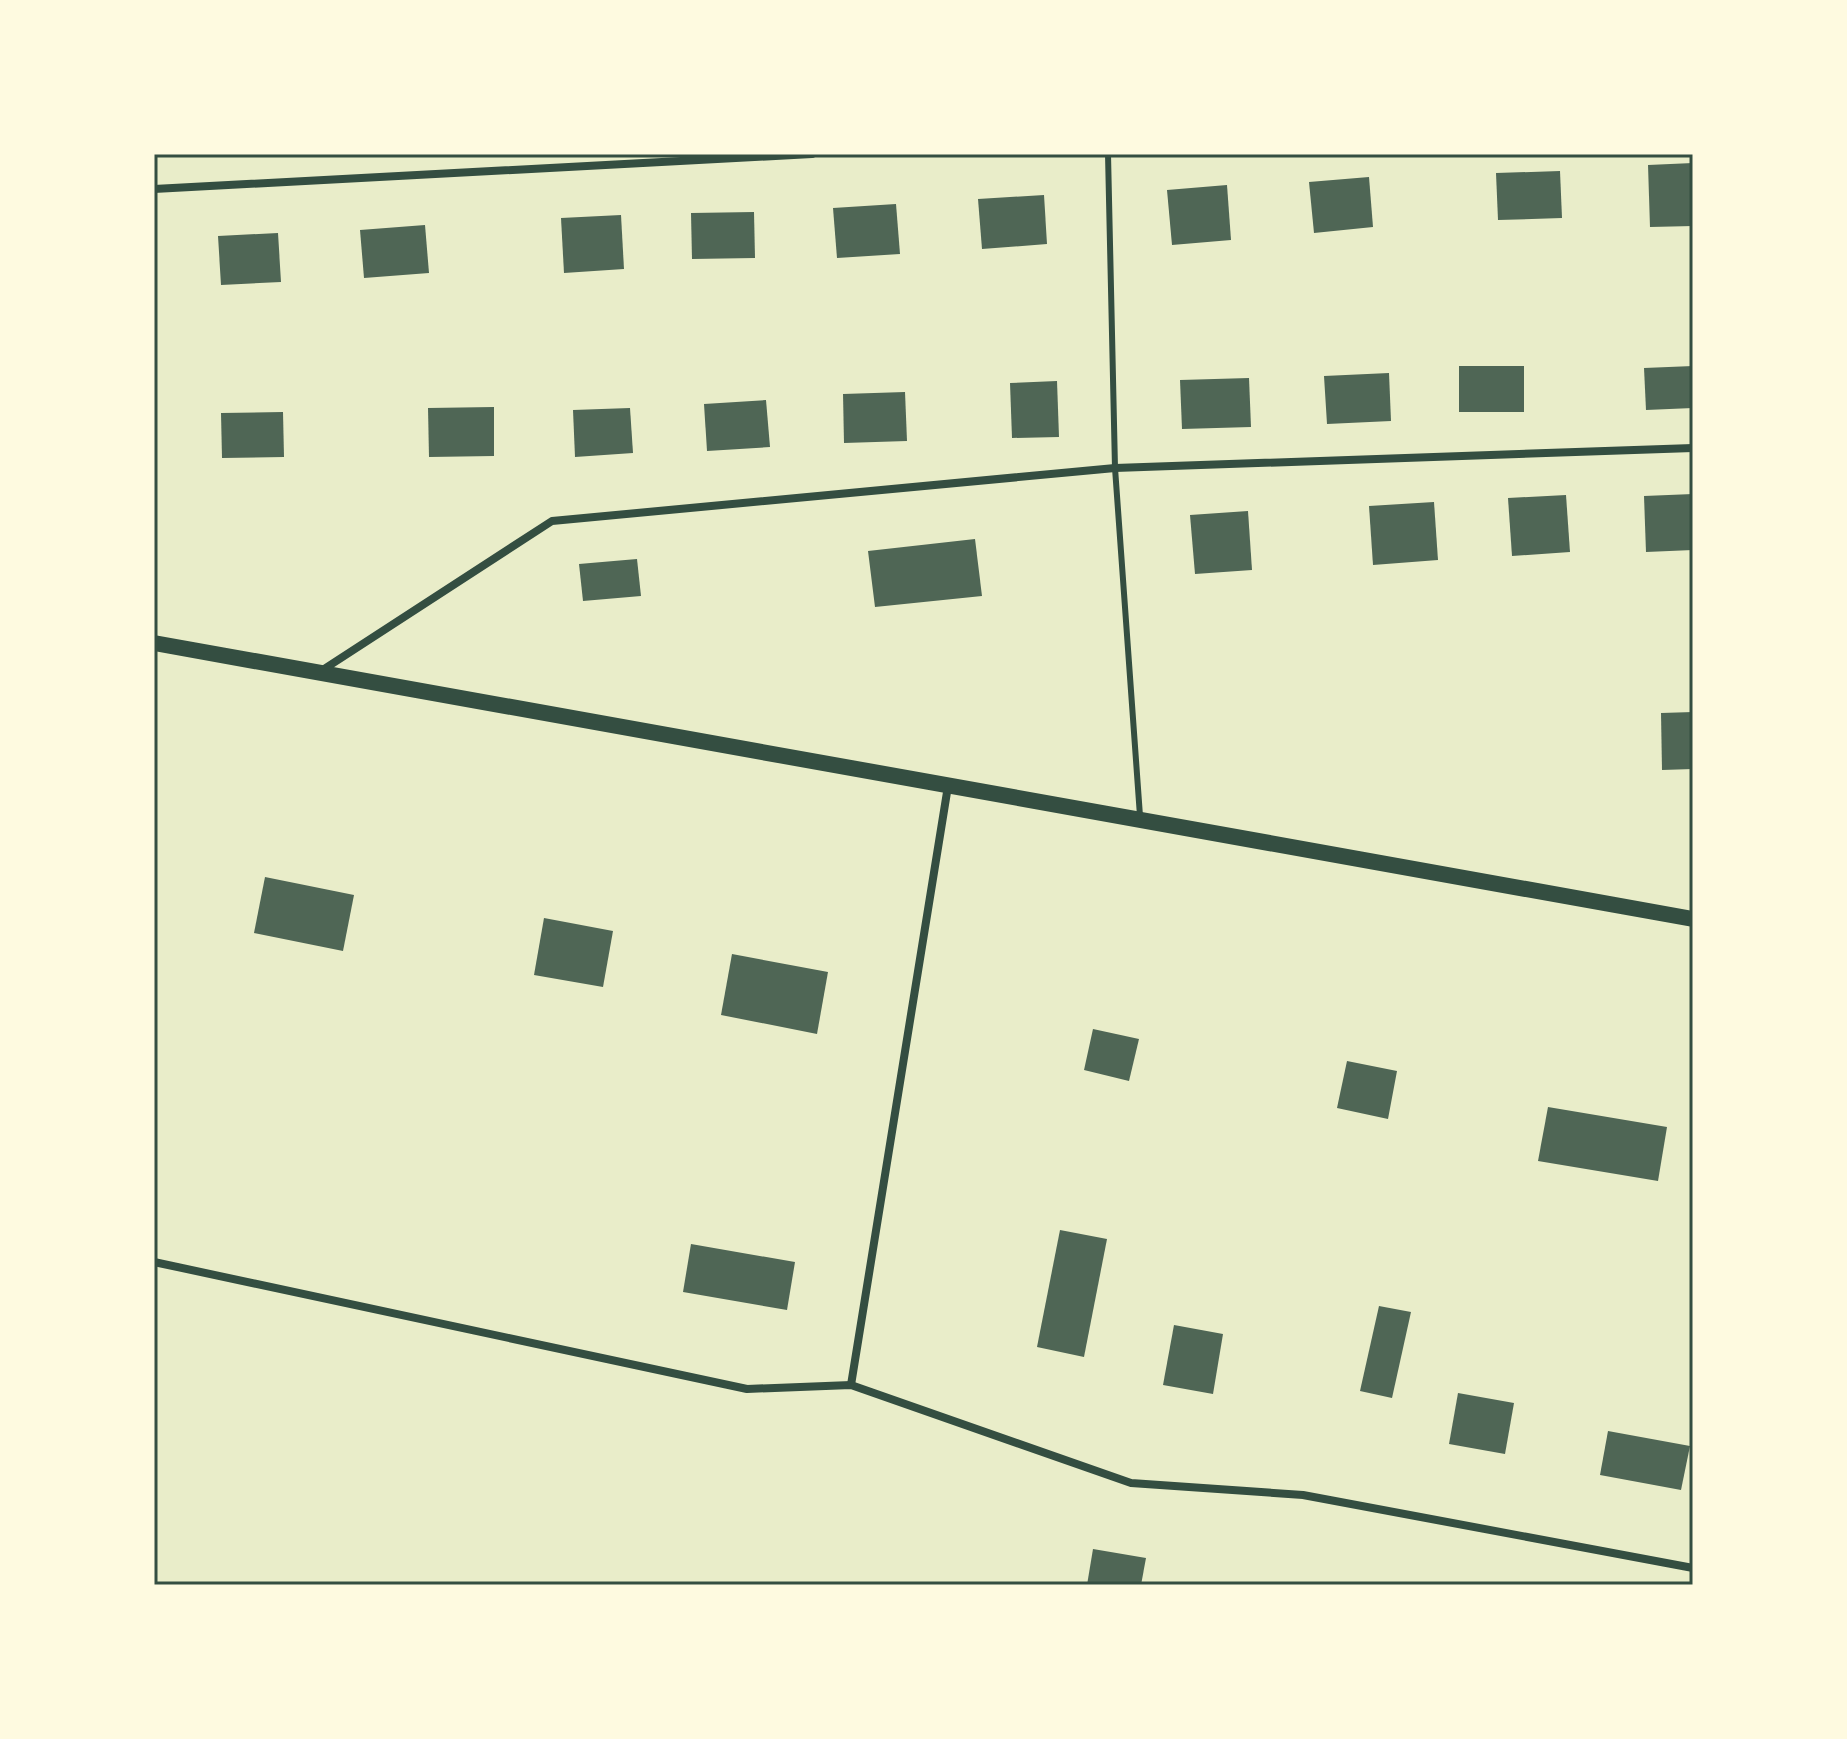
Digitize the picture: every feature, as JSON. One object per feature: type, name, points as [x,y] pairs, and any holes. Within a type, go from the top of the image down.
[{"type":"main road","points":[[154,643],[1693,919]]},
{"type":"street","points":[[154,189],[812,154]]},
{"type":"street","points":[[317,673],[552,521],[1115,468],[1693,448]]},
{"type":"street","points":[[851,1385],[949,784]]},
{"type":"street","points":[[154,1262],[747,1389],[851,1385],[1131,1483],[1303,1495],[1693,1568]]},
{"type":"lane","points":[[1108,154],[1115,468],[1141,820]]},
{"type":"building","points":[[1693,163],[1693,226],[1650,227],[1648,165]]},
{"type":"building","points":[[1560,171],[1562,218],[1498,220],[1496,173]]},
{"type":"building","points":[[1369,177],[1373,227],[1314,233],[1309,182]]},
{"type":"building","points":[[1227,185],[1231,240],[1172,245],[1167,190]]},
{"type":"building","points":[[1044,195],[1047,244],[982,249],[978,199]]},
{"type":"building","points":[[896,204],[900,254],[837,258],[833,208]]},
{"type":"building","points":[[754,212],[755,258],[692,259],[691,213]]},
{"type":"building","points":[[621,215],[624,269],[564,273],[561,218]]},
{"type":"building","points":[[425,225],[429,273],[364,278],[360,230]]},
{"type":"building","points":[[278,233],[281,282],[221,285],[218,236]]},
{"type":"building","points":[[1459,366],[1524,366],[1524,412],[1459,412]]},
{"type":"building","points":[[1693,366],[1693,408],[1646,410],[1644,368]]},
{"type":"building","points":[[1389,373],[1391,421],[1327,424],[1324,376]]},
{"type":"building","points":[[1249,378],[1251,427],[1182,429],[1180,380]]},
{"type":"building","points":[[1057,381],[1059,437],[1012,438],[1010,383]]},
{"type":"building","points":[[905,392],[907,441],[844,443],[843,394]]},
{"type":"building","points":[[766,400],[770,447],[707,451],[704,404]]},
{"type":"building","points":[[494,407],[494,456],[429,457],[428,408]]},
{"type":"building","points":[[630,408],[633,453],[575,457],[573,410]]},
{"type":"building","points":[[283,412],[284,457],[222,458],[221,413]]},
{"type":"building","points":[[1693,494],[1693,550],[1646,552],[1644,496]]},
{"type":"building","points":[[1566,495],[1570,552],[1512,556],[1508,498]]},
{"type":"building","points":[[1434,502],[1438,560],[1373,565],[1369,506]]},
{"type":"building","points":[[1248,511],[1252,570],[1195,574],[1190,515]]},
{"type":"building","points":[[975,539],[982,596],[875,607],[868,551]]},
{"type":"building","points":[[637,559],[641,596],[583,601],[579,564]]},
{"type":"building","points":[[1693,712],[1693,769],[1662,770],[1661,713]]},
{"type":"building","points":[[265,877],[354,895],[343,951],[254,933]]},
{"type":"building","points":[[544,918],[613,931],[603,987],[534,975]]},
{"type":"building","points":[[732,954],[828,972],[817,1034],[721,1015]]},
{"type":"building","points":[[1093,1029],[1139,1039],[1129,1081],[1084,1070]]},
{"type":"building","points":[[1347,1061],[1397,1071],[1388,1119],[1337,1108]]},
{"type":"building","points":[[1548,1107],[1667,1127],[1658,1181],[1538,1161]]},
{"type":"building","points":[[1060,1230],[1107,1239],[1084,1357],[1037,1347]]},
{"type":"building","points":[[691,1244],[795,1262],[787,1310],[683,1292]]},
{"type":"building","points":[[1379,1306],[1411,1312],[1392,1398],[1360,1391]]},
{"type":"building","points":[[1174,1325],[1223,1334],[1213,1394],[1163,1385]]},
{"type":"building","points":[[1458,1393],[1514,1403],[1505,1454],[1449,1444]]},
{"type":"building","points":[[1608,1431],[1690,1446],[1681,1490],[1600,1475]]},
{"type":"building","points":[[1093,1549],[1146,1558],[1141,1585],[1087,1585]]}]
